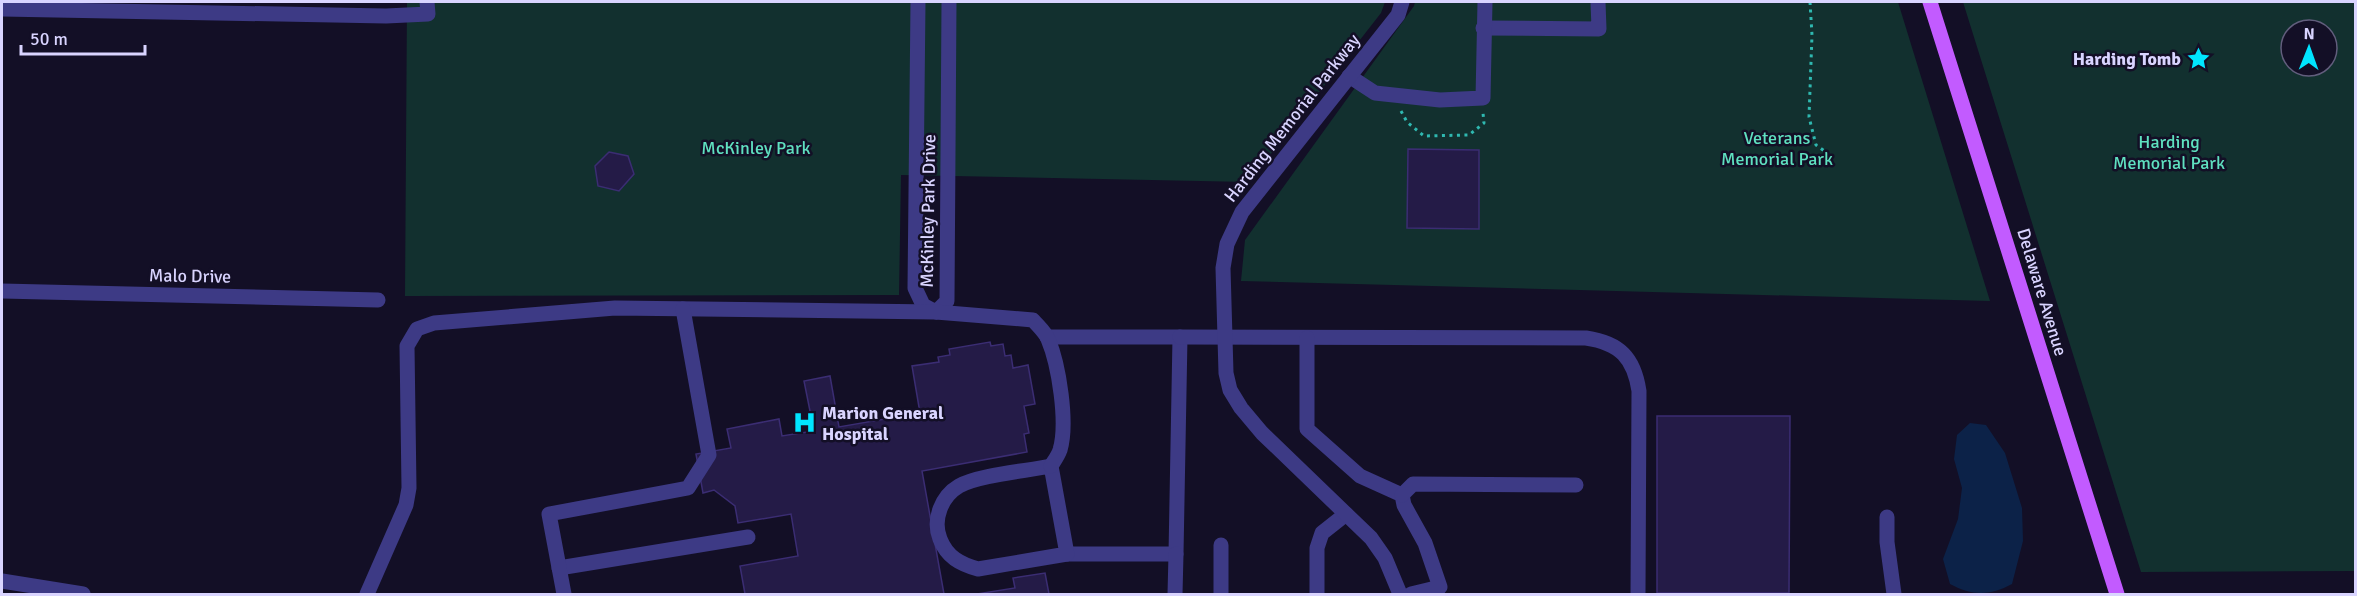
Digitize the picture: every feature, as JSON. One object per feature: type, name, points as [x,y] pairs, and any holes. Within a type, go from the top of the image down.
[{"type":"main road","name":"Delaware Avenue","points":[[1930,2],[2117,594]]},
{"type":"street","name":"McKinley Park Drive","points":[[918,2],[915,288],[923,305],[936,312],[946,301],[949,2]]},
{"type":"street","name":"Harding Memorial Parkway","points":[[1400,594],[1385,558],[1371,538],[1262,433],[1241,408],[1230,390],[1226,373],[1222,268],[1227,244],[1242,212],[1398,15],[1402,2]]},
{"type":"street","points":[[1349,76],[1375,93],[1440,100],[1483,98],[1485,2]]},
{"type":"street","points":[[1484,28],[1599,29],[1598,2]]},
{"type":"street","points":[[2,9],[386,16],[428,8]]},
{"type":"street","name":"Malo Drive","points":[[2,291],[378,300]]},
{"type":"street","points":[[367,594],[406,505],[409,488],[407,346],[417,329],[434,323],[615,308],[936,312],[1033,320],[1047,337],[1055,364],[1063,429],[1059,451],[1051,466],[1067,554]]},
{"type":"street","points":[[564,594],[549,514],[688,488],[709,455],[683,309]]},
{"type":"street","points":[[1047,337],[1586,338],[1603,340],[1617,348],[1629,360],[1637,374],[1639,391],[1638,594]]},
{"type":"street","points":[[1175,594],[1180,337]]},
{"type":"street","points":[[1308,338],[1306,429],[1360,476],[1402,495]]},
{"type":"street","points":[[1051,466],[974,480],[960,485],[949,494],[941,506],[937,519],[938,534],[943,547],[952,558],[964,566],[978,569],[1067,554],[1176,554]]},
{"type":"street","points":[[1402,495],[1413,484],[1576,485]]},
{"type":"street","points":[[1402,495],[1404,504],[1425,543],[1440,587],[1411,594]]},
{"type":"street","points":[[1317,594],[1317,548],[1322,533],[1346,514]]},
{"type":"street","points":[[1887,517],[1887,542],[1894,594]]},
{"type":"street","points":[[559,568],[748,537]]},
{"type":"street","points":[[1221,545],[1221,594]]},
{"type":"street","points":[[2,580],[83,594]]},
{"type":"path","points":[[1810,2],[1812,35],[1809,117],[1816,145],[1826,152],[1828,160]]},
{"type":"path","points":[[1392,94],[1407,122],[1424,136],[1469,135],[1484,123],[1483,98]]},
{"type":"green space","name":"McKinley Park","points":[[407,2],[1385,2],[1381,13],[1249,182],[901,175],[899,295],[405,296]]},
{"type":"green space","name":"Veterans Memorial Park","points":[[1415,2],[1898,2],[1990,301],[1241,281],[1245,240]]},
{"type":"green space","name":"Harding Memorial Park","points":[[1963,2],[2355,2],[2355,571],[2141,572]]},
{"type":"water","points":[[1970,423],[1986,425],[2005,453],[2022,508],[2023,541],[2012,584],[1996,591],[1981,593],[1966,591],[1950,584],[1943,559],[1958,519],[1962,488],[1954,459],[1957,435]]},
{"type":"building","points":[[1408,149],[1479,150],[1479,229],[1407,228]]},
{"type":"building","points":[[609,152],[628,156],[634,174],[619,191],[598,186],[595,166]]},
{"type":"building","points":[[990,342],[991,346],[1003,344],[1005,356],[1011,355],[1013,368],[1028,365],[1035,404],[1024,406],[1029,433],[1024,434],[1027,452],[922,471],[944,594],[745,594],[740,566],[798,556],[791,514],[738,523],[735,506],[714,490],[703,493],[696,454],[731,448],[727,429],[779,419],[782,436],[814,431],[804,381],[830,376],[839,427],[920,413],[912,366],[939,362],[938,357],[950,355],[949,349]]},
{"type":"building","points":[[1657,416],[1790,416],[1789,593],[1657,593]]},
{"type":"building","points":[[1045,573],[1049,594],[977,594],[1015,588],[1013,578]]},
{"type":"place","name":"Harding Tomb","points":[[2199,59]]},
{"type":"place","name":"Marion General Hospital","points":[[804,423]]}]
